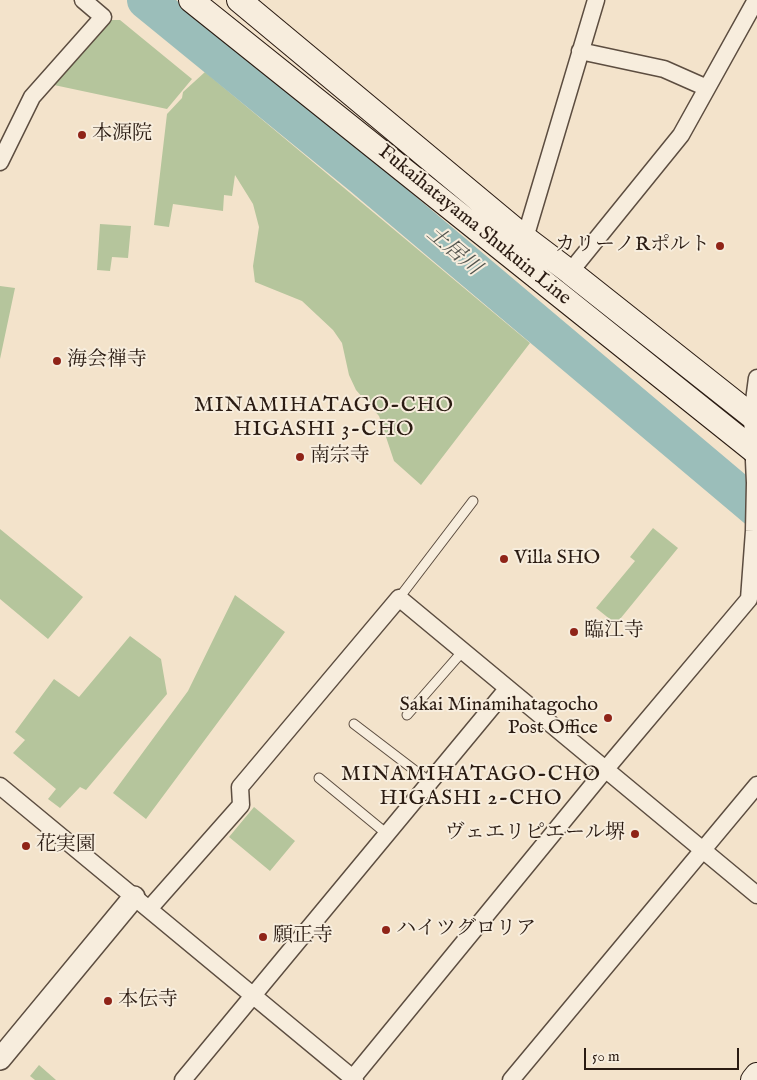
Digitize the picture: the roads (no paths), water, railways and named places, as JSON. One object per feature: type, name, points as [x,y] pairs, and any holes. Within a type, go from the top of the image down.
[{"type":"main road","name":"Fukaihatayama Shukuin Line","points":[[191,0],[517,246],[570,272],[755,418]]},
{"type":"main road","name":"Fukaihatayama Shukuin Line","points":[[238,0],[517,246],[755,452]]},
{"type":"main road","points":[[753,1080],[757,1075]]},
{"type":"street","points":[[0,162],[32,97],[103,18],[83,0]]},
{"type":"street","points":[[517,246],[596,0]]},
{"type":"street","points":[[570,272],[681,135],[756,0]]},
{"type":"street","points":[[580,51],[664,69],[707,88]]},
{"type":"street","points":[[0,786],[353,1079],[605,770],[749,599],[755,552],[755,418],[757,378]]},
{"type":"street","points":[[0,1059],[141,903],[241,805],[240,787],[399,598],[702,851],[757,894]]},
{"type":"street","points":[[183,1080],[507,689]]},
{"type":"street","points":[[511,1080],[757,785]]},
{"type":"lane","points":[[399,598],[473,501]]},
{"type":"lane","points":[[407,715],[462,652]]},
{"type":"lane","points":[[354,724],[430,782]]},
{"type":"lane","points":[[319,778],[386,834]]},
{"type":"waterway","name":"土居川","points":[[146,0],[363,177],[757,509]]},
{"type":"place","name":"本源院","points":[[82,135]]},
{"type":"place","name":"カリーノRポルト","points":[[720,246]]},
{"type":"place","name":"海会禅寺","points":[[57,361]]},
{"type":"place","name":"南宗寺","points":[[300,457]]},
{"type":"place","name":"Villa SHO","points":[[504,559]]},
{"type":"place","name":"臨江寺","points":[[574,632]]},
{"type":"place","name":"Sakai Minamihatagocho Post Office","points":[[608,718]]},
{"type":"place","name":"ヴェエリピエール堺","points":[[635,834]]},
{"type":"place","name":"花実園","points":[[26,846]]},
{"type":"place","name":"ハイツグロリア","points":[[386,930]]},
{"type":"place","name":"願正寺","points":[[263,937]]},
{"type":"place","name":"本伝寺","points":[[108,1001]]},
{"type":"district","name":"MINAMIHATAGO-CHO HIGASHI 3-CHO","points":[[324,419]]},
{"type":"district","name":"MINAMIHATAGO-CHO HIGASHI 2-CHO","points":[[471,788]]}]
